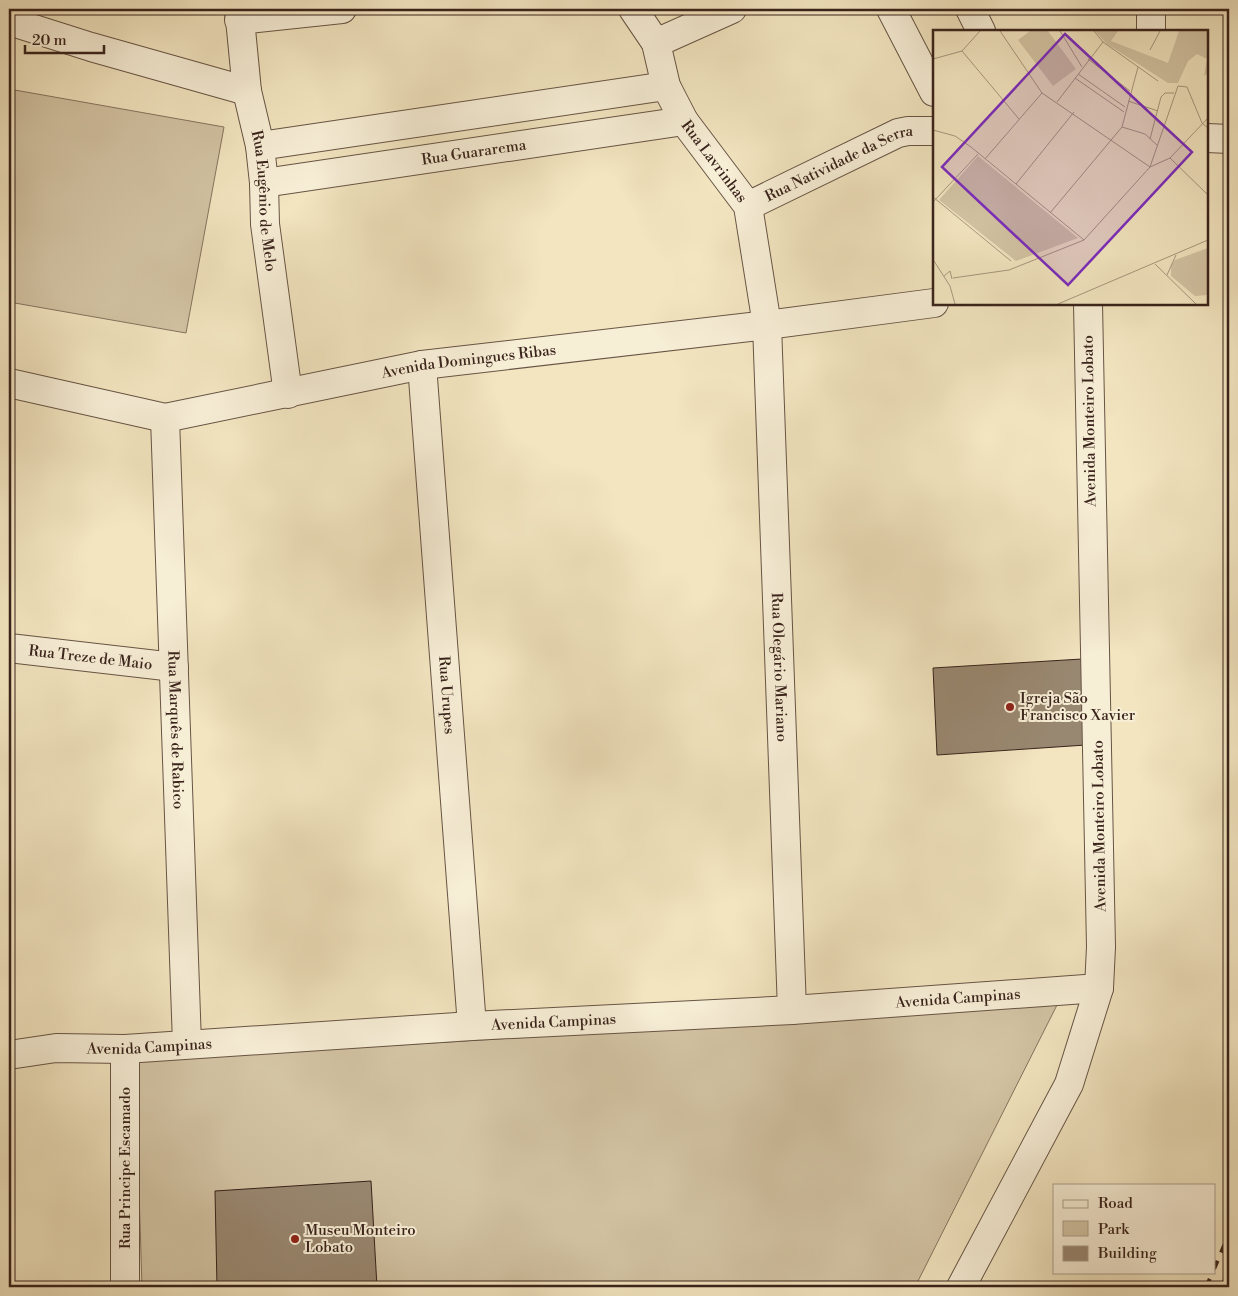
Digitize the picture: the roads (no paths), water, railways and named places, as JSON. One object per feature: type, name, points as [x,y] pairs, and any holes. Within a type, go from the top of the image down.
[{"type":"street","points":[[239,14],[342,9]]},
{"type":"street","name":"Rua Lavrinhas","points":[[633,9],[656,43],[666,86],[684,121],[748,206],[767,325]]},
{"type":"street","points":[[656,43],[732,9]]},
{"type":"street","points":[[891,9],[933,90]]},
{"type":"street","points":[[970,9],[980,30]]},
{"type":"street","points":[[1151,9],[1151,30]]},
{"type":"street","name":"Rua Eugênio de Melo","points":[[239,14],[248,91],[260,146],[264,183],[265,224],[288,394]]},
{"type":"street","points":[[9,21],[91,47],[248,91]]},
{"type":"street","points":[[260,146],[666,86]]},
{"type":"street","name":"Rua Guararema","points":[[264,183],[684,121]]},
{"type":"street","name":"Rua Natividade da Serra","points":[[748,206],[898,133],[933,131]]},
{"type":"street","points":[[1208,138],[1229,139]]},
{"type":"street","name":"Avenida Domingues Ribas","points":[[9,383],[165,418],[422,365],[767,325],[933,302]]},
{"type":"street","name":"Avenida Monteiro Lobato","points":[[961,1287],[1069,1084],[1099,988],[1101,947],[1088,305]]},
{"type":"street","name":"Rua Olegário Mariano","points":[[767,325],[792,1010]]},
{"type":"street","name":"Rua Urupes","points":[[422,365],[472,1026]]},
{"type":"street","name":"Rua Marquês de Rabico","points":[[165,418],[186,1044]]},
{"type":"street","name":"Rua Treze de Maio","points":[[9,648],[174,667]]},
{"type":"street","name":"Avenida Campinas","points":[[9,1055],[56,1048],[125,1049],[472,1026],[792,1010],[1099,988]]},
{"type":"street","name":"Rua Principe Escamado","points":[[125,1049],[125,1287]]},
{"type":"railway","points":[[1216,1264],[1229,1234]]},
{"type":"railway","points":[[1222,1287],[1229,1269]]},
{"type":"railway","points":[[1206,1287],[1212,1274]]},
{"type":"place","name":"Igreja São Francisco Xavier","points":[[1010,707]]},
{"type":"place","name":"Museu Monteiro Lobato","points":[[295,1239]]}]
